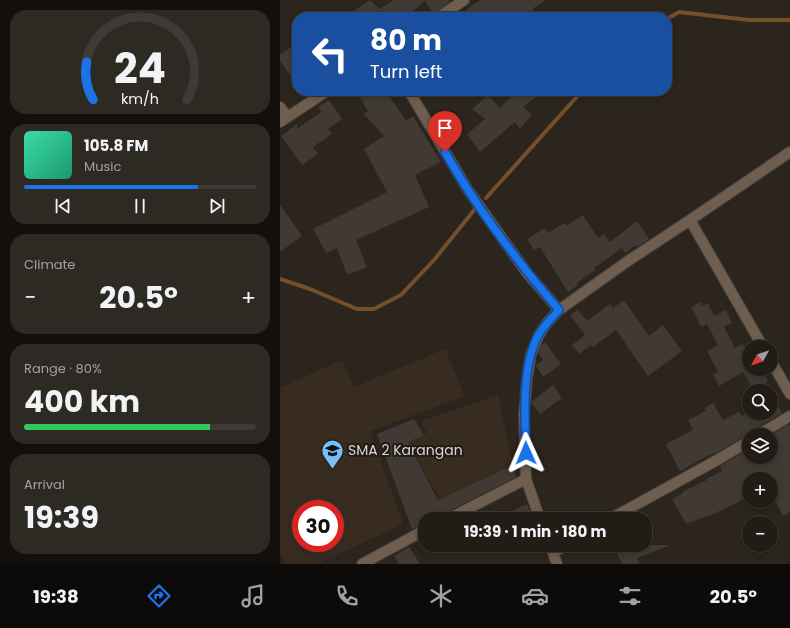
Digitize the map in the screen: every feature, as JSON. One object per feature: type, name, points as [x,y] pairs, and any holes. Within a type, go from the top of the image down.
[{"type":"street","points":[[445,12],[458,2]]},
{"type":"street","points":[[280,107],[284,119],[319,96]]},
{"type":"street","points":[[412,96],[468,190],[527,273],[559,310]]},
{"type":"street","points":[[538,512],[526,479],[524,415],[527,378],[531,354],[539,335],[547,323],[559,310],[625,263],[790,152]]},
{"type":"street","points":[[690,220],[759,340]]},
{"type":"street","points":[[778,373],[790,394]]},
{"type":"street","points":[[770,428],[790,416]]},
{"type":"street","points":[[622,512],[742,445]]},
{"type":"street","points":[[462,512],[526,479]]},
{"type":"street","points":[[362,564],[418,534]]},
{"type":"street","points":[[552,552],[557,564]]},
{"type":"shaded area","name":"SMA 2 Karangan","points":[[445,349],[465,396],[370,431],[403,524],[344,551],[344,500],[292,500],[292,552],[343,552],[317,564],[286,564],[280,553],[280,388],[342,360],[354,387]]},
{"type":"shaded area","points":[[498,395],[513,465],[440,499],[408,442],[427,433],[421,421]]},
{"type":"building","points":[[370,0],[379,9],[394,0],[448,0],[450,2],[436,12],[432,12],[425,1],[412,12],[356,12],[355,10]]},
{"type":"building","points":[[480,0],[545,0],[534,8],[531,12],[463,12]]},
{"type":"building","points":[[292,47],[292,78],[280,61],[280,54]]},
{"type":"building","points":[[359,96],[389,96],[406,121],[413,116],[441,162],[415,175],[429,207],[356,240],[367,267],[347,275],[337,248],[326,253],[313,229],[387,192],[364,149],[384,136],[364,114],[368,111]]},
{"type":"building","points":[[512,96],[538,96],[523,107],[532,115],[520,129],[515,122],[480,152],[467,134],[485,119],[472,109],[486,97],[491,98],[500,108]]},
{"type":"building","points":[[329,100],[342,119],[328,129],[332,134],[313,147],[318,154],[302,165],[281,136],[297,124],[297,129],[321,112],[318,107]]},
{"type":"building","points":[[280,205],[302,236],[280,252]]},
{"type":"building","points":[[583,215],[598,238],[604,234],[610,242],[637,221],[649,239],[637,247],[636,245],[625,253],[622,248],[594,268],[595,270],[577,283],[578,285],[568,292],[540,247],[534,250],[527,239],[545,228],[548,233],[564,223],[566,226]]},
{"type":"building","points":[[624,300],[649,336],[663,325],[682,351],[648,376],[616,330],[593,347],[591,345],[579,354],[572,345],[585,335],[570,315],[578,310],[587,321],[610,304],[613,308]]},
{"type":"building","points":[[700,302],[702,306],[708,303],[714,316],[726,310],[732,323],[724,327],[735,348],[742,344],[742,373],[719,386],[713,375],[718,372],[707,351],[718,345],[707,324],[701,327],[691,307]]},
{"type":"building","points":[[545,342],[561,364],[543,377],[536,365],[543,360],[538,353]]},
{"type":"building","points":[[745,376],[765,376],[768,381],[767,384],[750,384]]},
{"type":"building","points":[[553,385],[562,398],[540,414],[531,403]]},
{"type":"building","points":[[713,403],[723,420],[739,412],[742,416],[742,420],[770,420],[757,428],[742,428],[742,437],[714,454],[713,453],[680,471],[666,444],[693,430],[688,420],[706,411],[704,408]]},
{"type":"building","points":[[778,406],[782,413],[778,415]]},
{"type":"building","points":[[414,419],[424,435],[408,442],[438,500],[513,465],[516,477],[447,512],[418,512],[418,527],[412,529],[377,434]]},
{"type":"building","points":[[789,424],[790,512],[783,516],[778,506],[778,472],[742,472],[742,500],[709,516],[686,524],[672,499],[683,493],[682,492],[722,471],[720,466],[742,453],[742,464],[778,464],[778,431]]},
{"type":"building","points":[[527,504],[530,512],[510,512]]},
{"type":"building","points":[[652,545],[668,545],[668,546],[637,558],[640,564],[622,564],[616,552],[652,552]]},
{"type":"building","points":[[409,547],[420,564],[399,564],[394,556]]},
{"type":"waterway","points":[[672,16],[679,12],[749,20],[790,20]]},
{"type":"waterway","points":[[486,198],[578,96]]},
{"type":"waterway","points":[[280,279],[310,289],[357,309],[374,309],[401,295],[434,260],[475,209]]},
{"type":"place","name":"SMA 2 Karangan","points":[[332,470]]},
{"type":"route","points":[[445,152],[468,190],[527,273],[559,310],[547,323],[539,335],[531,354],[527,378],[524,415],[526,453]]}]
